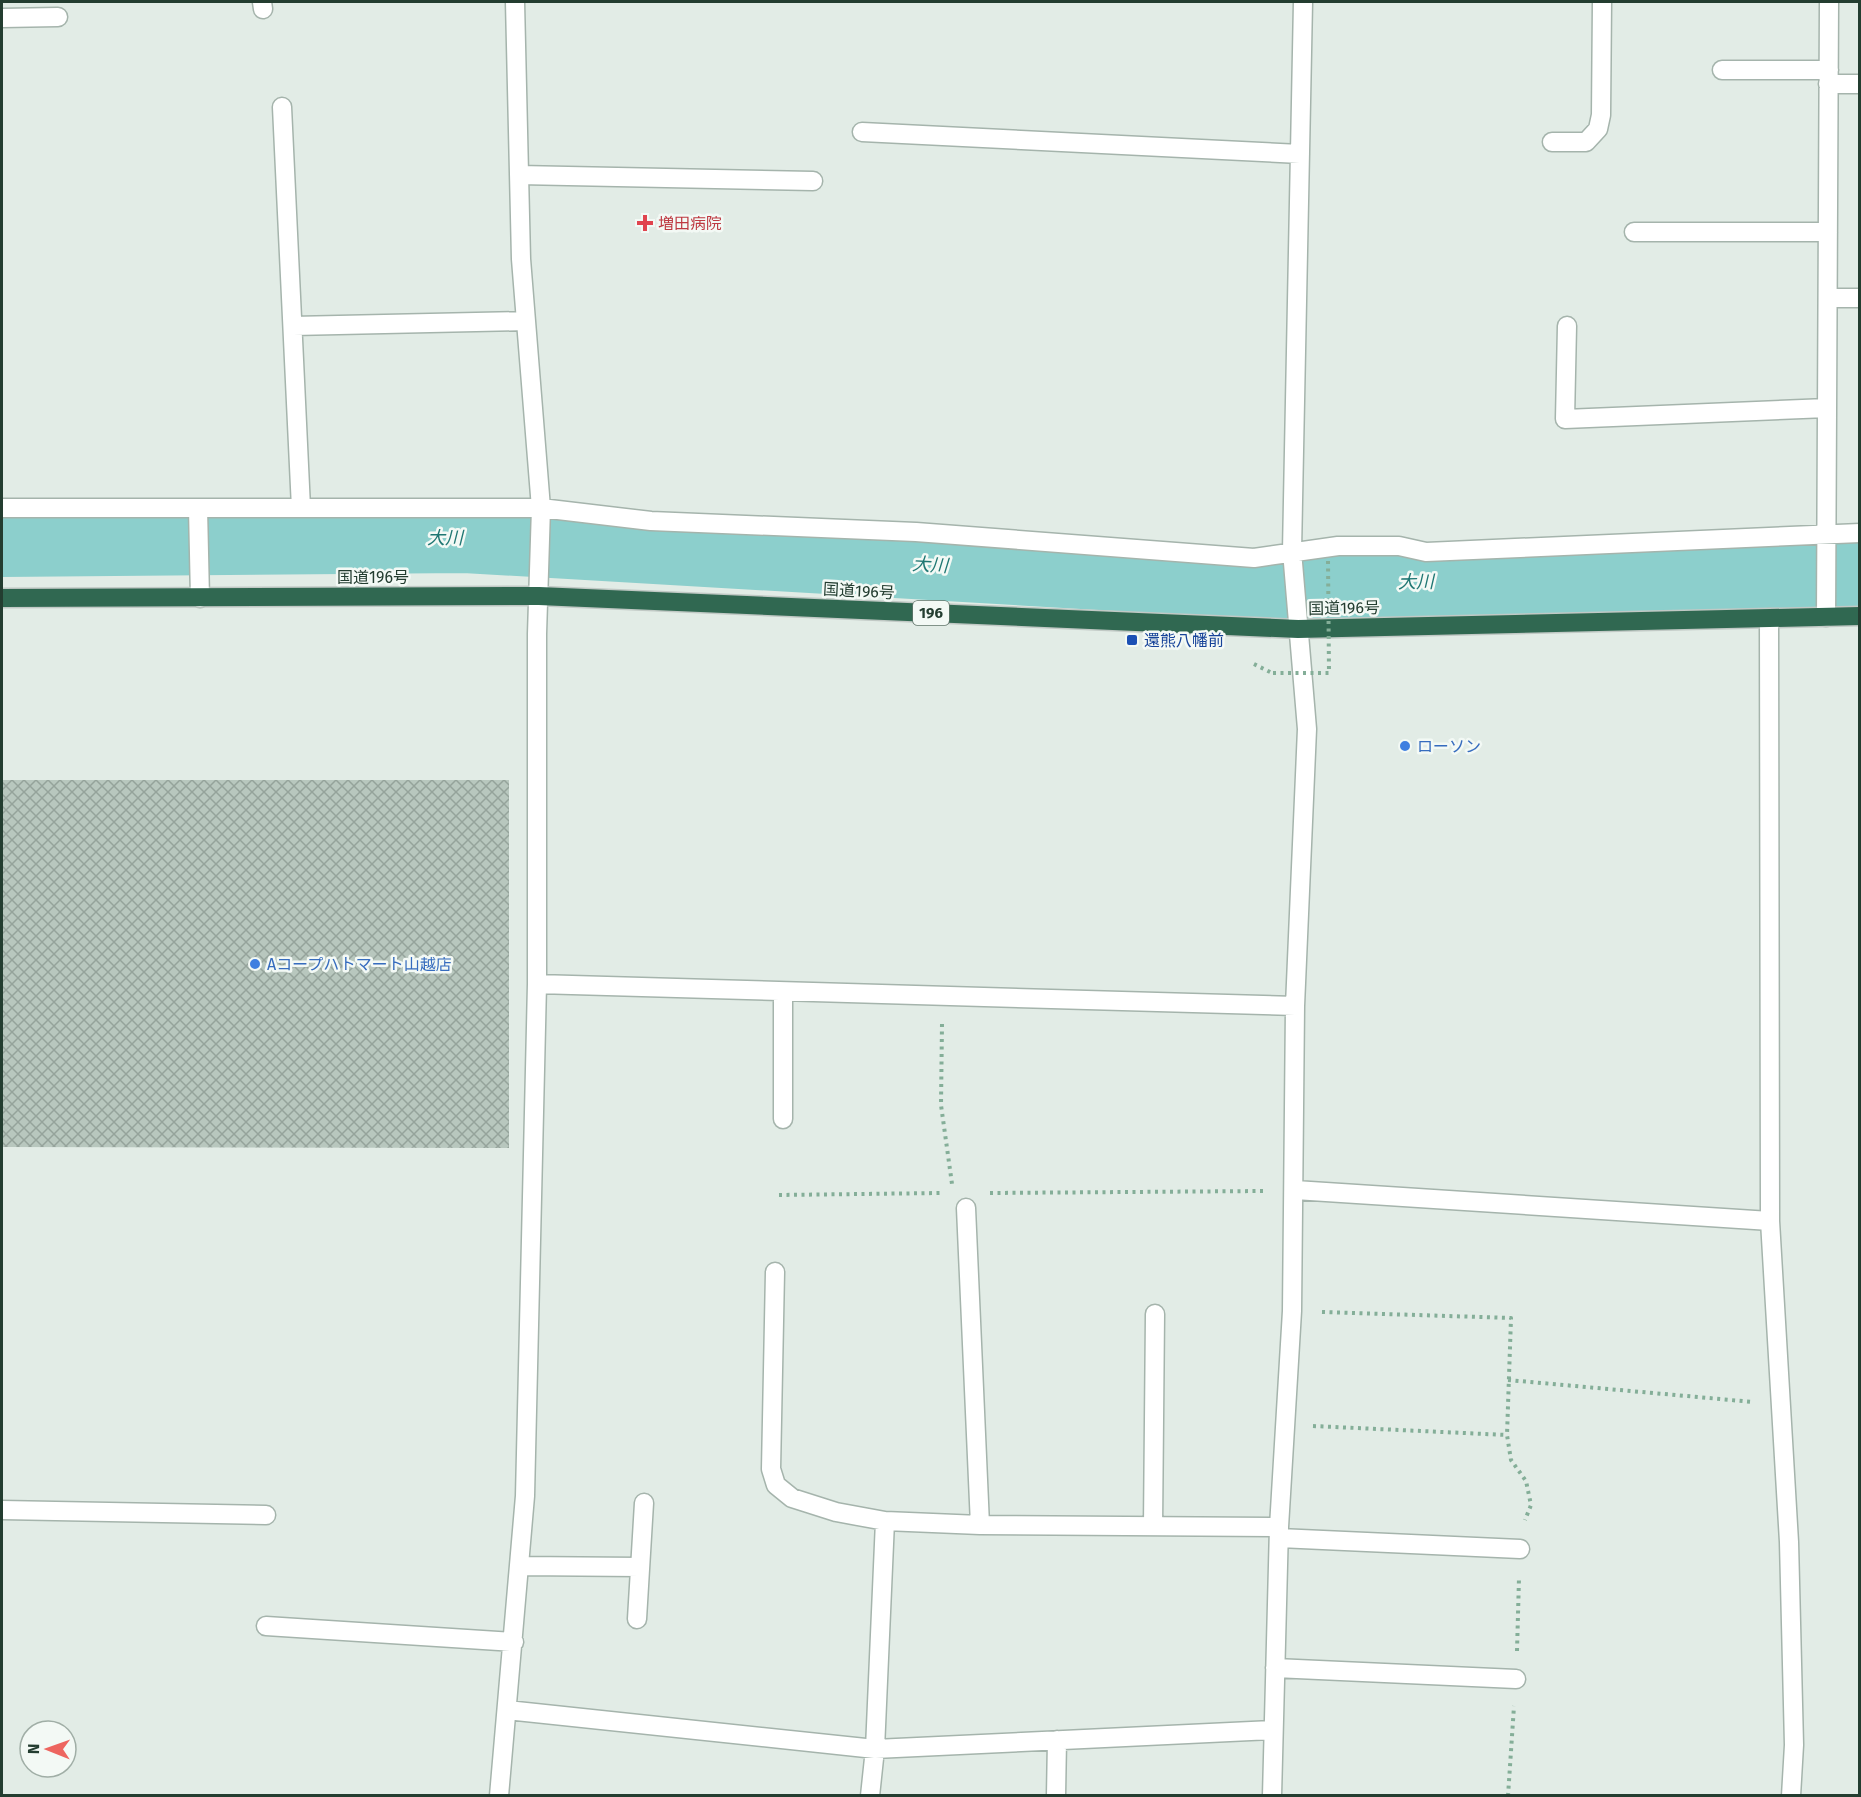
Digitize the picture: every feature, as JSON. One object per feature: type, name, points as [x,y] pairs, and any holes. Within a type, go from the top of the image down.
[{"type":"highway","name":"国道196号","points":[[2,598],[538,596],[1299,629],[1860,616]]},
{"type":"street","points":[[499,1796],[525,1496],[537,984],[538,596],[541,514],[526,321],[519,175],[515,2]]},
{"type":"street","points":[[1272,1796],[1279,1533],[1293,1311],[1295,1006],[1307,729],[1292,551],[1303,2]]},
{"type":"street","points":[[1552,142],[1586,142],[1598,129],[1601,115],[1602,2]]},
{"type":"street","points":[[1826,617],[1829,2]]},
{"type":"street","points":[[2,18],[58,17]]},
{"type":"street","points":[[1722,70],[1828,77],[1860,84]]},
{"type":"street","points":[[282,107],[301,508]]},
{"type":"street","points":[[862,132],[1300,154]]},
{"type":"street","points":[[519,175],[813,181]]},
{"type":"street","points":[[1634,232],[1828,232]]},
{"type":"street","points":[[1828,297],[1860,298]]},
{"type":"street","points":[[292,326],[526,321]]},
{"type":"street","points":[[1567,326],[1565,419],[1827,408]]},
{"type":"street","points":[[2,508],[198,515],[301,508],[541,514],[916,532],[1254,558],[1338,546],[1399,546],[1426,552],[1860,533]]},
{"type":"street","points":[[198,515],[200,598]]},
{"type":"street","points":[[1768,618],[1770,1221],[1793,1655],[1794,1745],[1791,1796]]},
{"type":"street","points":[[537,984],[1295,1006]]},
{"type":"street","points":[[783,992],[783,1119]]},
{"type":"street","points":[[1295,1190],[1770,1221]]},
{"type":"street","points":[[966,1208],[980,1525]]},
{"type":"street","points":[[775,1272],[771,1469],[776,1485],[792,1498],[825,1509],[885,1521],[980,1525],[1153,1526],[1520,1549]]},
{"type":"street","points":[[1153,1526],[1155,1314]]},
{"type":"street","points":[[638,1618],[644,1503]]},
{"type":"street","points":[[2,1510],[266,1515]]},
{"type":"street","points":[[870,1796],[875,1749],[885,1521]]},
{"type":"street","points":[[520,1566],[640,1567]]},
{"type":"street","points":[[266,1626],[514,1642]]},
{"type":"street","points":[[1275,1668],[1516,1679]]},
{"type":"street","points":[[507,1710],[875,1749],[1273,1730]]},
{"type":"street","points":[[1056,1796],[1057,1740]]},
{"type":"path","points":[[1254,664],[1274,673],[1329,673],[1328,559]]},
{"type":"path","points":[[779,1195],[953,1193],[941,1105],[942,996]]},
{"type":"path","points":[[989,1193],[1295,1190]]},
{"type":"path","points":[[1293,1311],[1511,1318],[1507,1435],[1511,1460],[1526,1481],[1531,1505],[1523,1526],[1520,1549],[1516,1679],[1508,1796]]},
{"type":"path","points":[[1509,1380],[1781,1405]]},
{"type":"path","points":[[1285,1425],[1507,1435]]},
{"type":"building","name":"Aコープハトマート山越店","points":[[2,780],[509,780],[509,1148],[2,1147]]},
{"type":"waterway","name":"大川","points":[[2,542],[465,538],[1255,584],[1860,577]]},
{"type":"place","name":"増田病院","points":[[645,223]]},
{"type":"place","name":"還熊八幡前","points":[[1132,640]]},
{"type":"place","name":"ローソン","points":[[1405,746]]},
{"type":"place","name":"Aコープハトマート山越店","points":[[255,964]]}]
